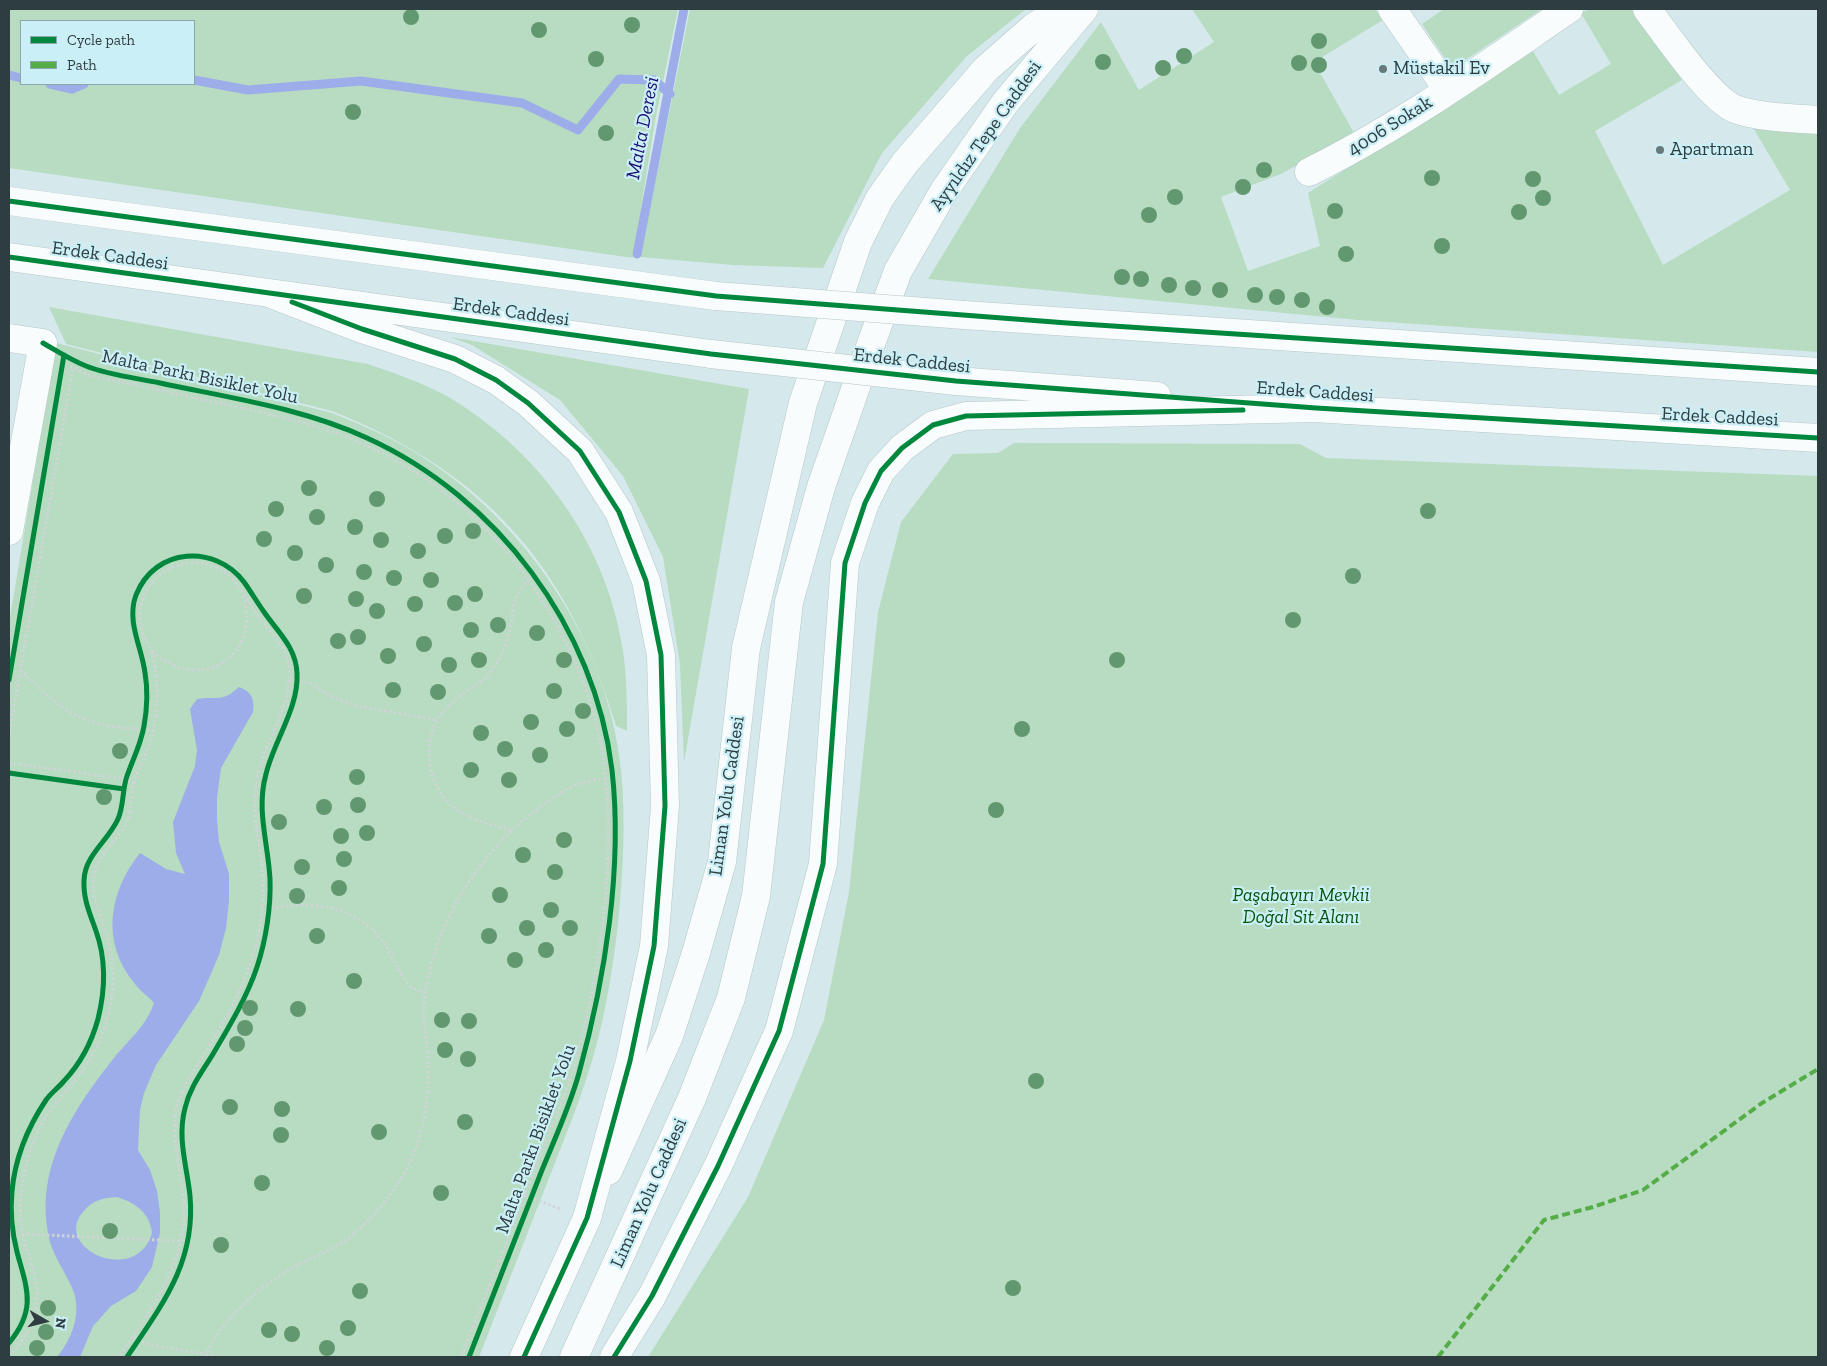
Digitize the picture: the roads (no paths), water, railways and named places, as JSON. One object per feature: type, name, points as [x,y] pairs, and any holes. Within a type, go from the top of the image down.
[{"type":"main road","name":"Ayyıldız Tepe Caddesi","points":[[858,242],[880,198],[904,164],[986,69],[1034,27],[1063,9]]},
{"type":"main road","name":"Ayyıldız Tepe Caddesi","points":[[898,271],[944,191],[1005,103],[1084,9]]},
{"type":"main road","points":[[1392,9],[1448,90]]},
{"type":"main road","name":"4006 Sokak","points":[[1309,172],[1343,156],[1448,90],[1569,9]]},
{"type":"main road","points":[[1647,9],[1717,98],[1735,108],[1771,117],[1818,120]]},
{"type":"main road","points":[[9,201],[716,296],[964,315],[1818,372]]},
{"type":"main road","name":"Liman Yolu Caddesi","points":[[524,1357],[669,1036],[696,953],[722,862],[746,648],[803,403],[858,242]]},
{"type":"main road","name":"Erdek Caddesi","points":[[9,257],[711,354],[956,381],[1316,408],[1818,438]]},
{"type":"main road","name":"Liman Yolu Caddesi","points":[[574,1357],[692,1098],[730,998],[756,896],[789,602],[821,488],[898,271]]},
{"type":"main road","points":[[271,294],[362,329],[455,359],[496,380],[528,403],[580,451],[619,512],[646,581],[660,655],[665,806],[654,946],[630,1061],[587,1218]]},
{"type":"main road","points":[[9,338],[43,343],[9,531]]},
{"type":"main road","points":[[614,1357],[652,1296],[718,1166],[779,1031],[823,864],[845,563],[865,503],[881,471],[902,448],[933,425],[966,416],[1316,408]]},
{"type":"water","points":[[239,687],[249,693],[253,699],[253,712],[221,768],[217,798],[219,842],[229,874],[226,928],[219,955],[199,1001],[156,1065],[144,1093],[140,1110],[138,1150],[150,1170],[157,1191],[160,1213],[160,1233],[152,1267],[136,1291],[111,1306],[93,1326],[80,1357],[57,1357],[67,1342],[74,1325],[76,1299],[52,1248],[47,1227],[46,1196],[52,1164],[65,1132],[83,1100],[114,1058],[142,1026],[154,1003],[135,984],[124,968],[117,951],[113,934],[113,917],[116,901],[121,884],[129,868],[140,853],[166,869],[185,874],[176,853],[173,822],[195,766],[197,750],[190,709],[197,699],[219,698]],"holes":[[[117,1197],[130,1202],[145,1214],[152,1233],[143,1249],[130,1258],[115,1260],[100,1256],[87,1249],[78,1238],[76,1225],[86,1208],[94,1202]]]},
{"type":"waterway","name":"Malta Deresi","points":[[637,254],[684,9]]},
{"type":"waterway","points":[[9,75],[20,78]]},
{"type":"waterway","points":[[195,80],[248,90],[361,81],[522,103],[578,130],[619,79],[654,80],[670,94]]},
{"type":"waterway","points":[[54,85],[72,89],[82,85]]},
{"type":"place","name":"Müstakil Ev","points":[[1383,69]]},
{"type":"place","name":"Apartman","points":[[1660,150]]},
{"type":"park label","name":"Paşabayırı Mevkii Doğal Sit Alanı","points":[[1301,907]]}]
